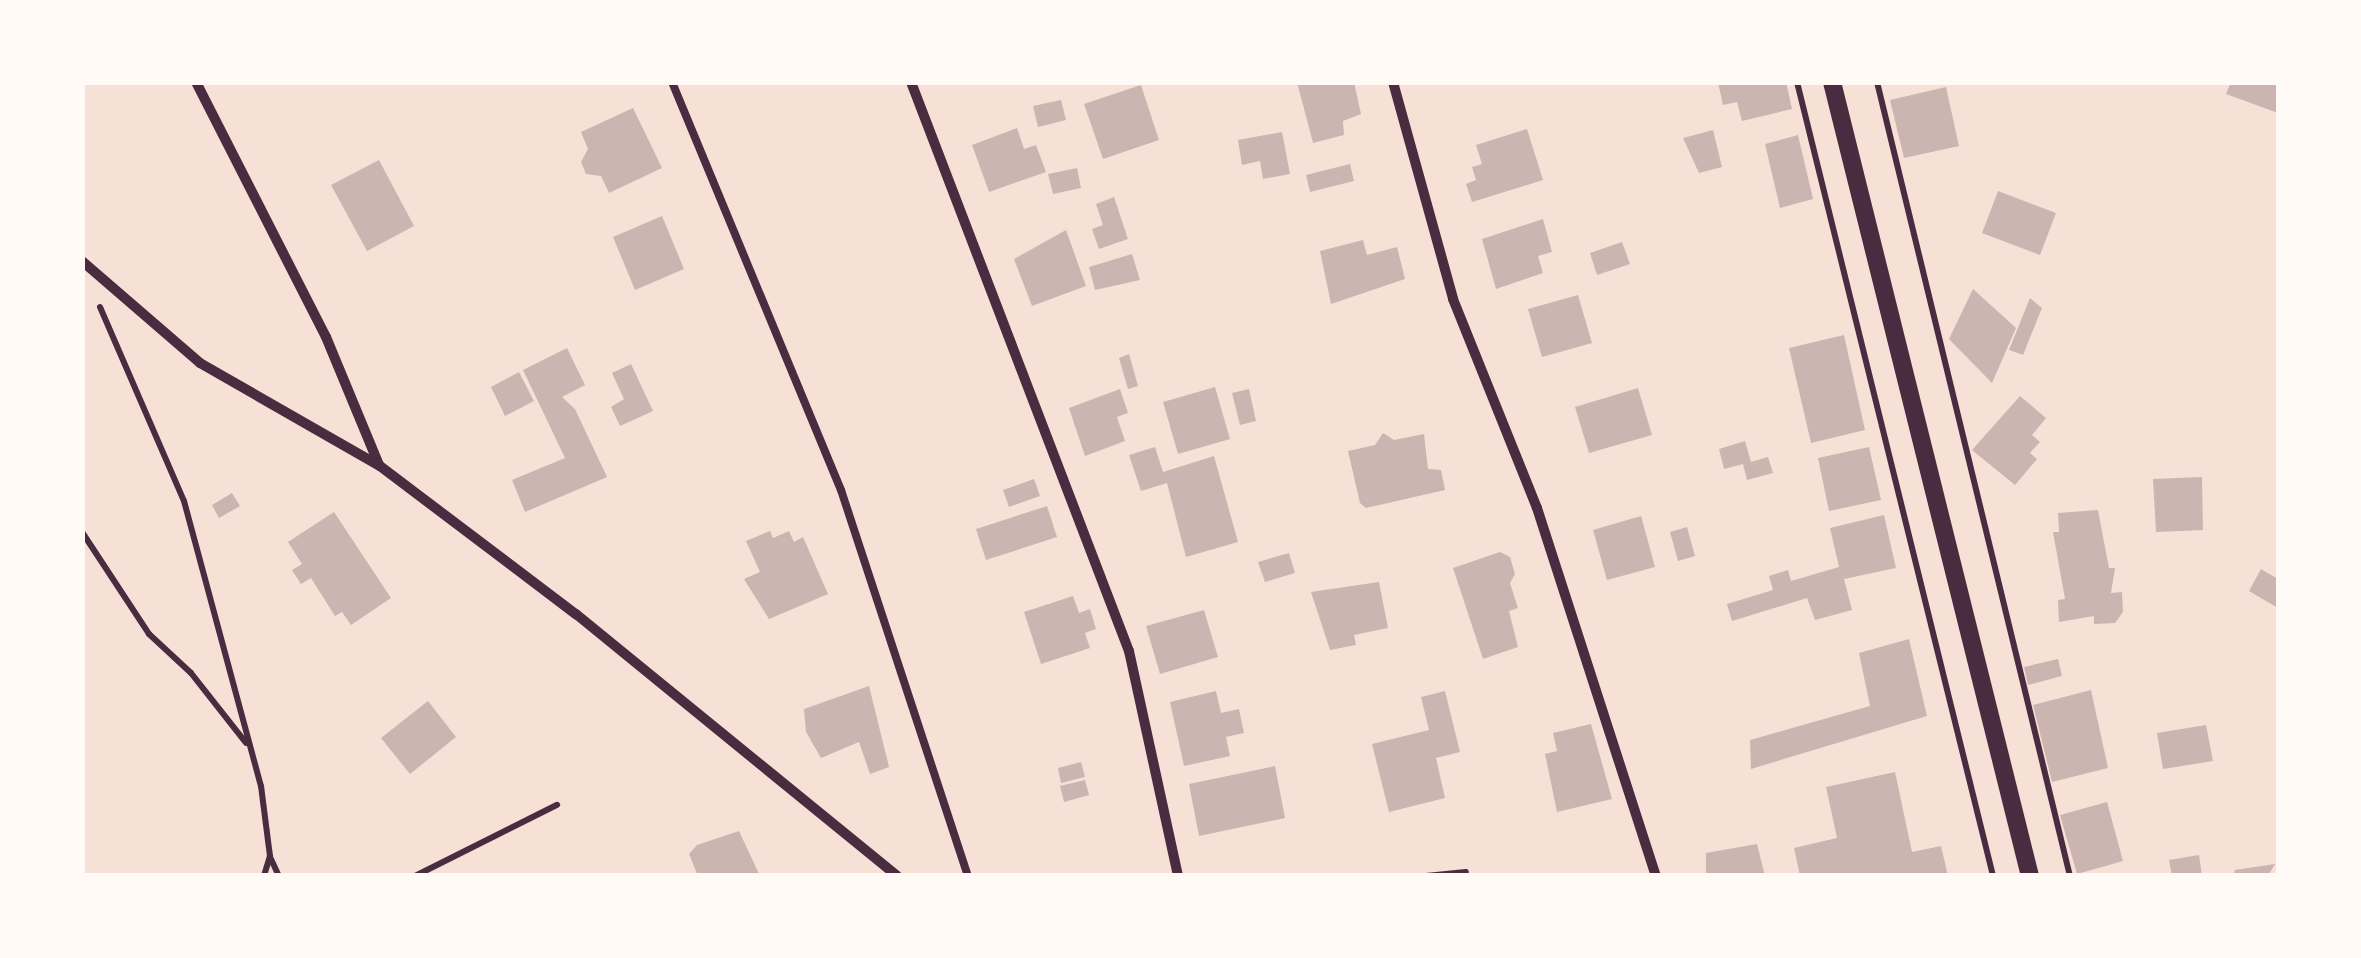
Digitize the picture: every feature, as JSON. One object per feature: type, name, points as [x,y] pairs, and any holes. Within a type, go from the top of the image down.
[{"type":"street","points":[[196,82],[326,337],[380,466]]},
{"type":"street","points":[[912,82],[1129,651],[1178,876]]},
{"type":"street","points":[[1392,82],[1453,298],[1538,508],[1656,876]]},
{"type":"street","points":[[1832,82],[2030,876]]},
{"type":"street","points":[[82,261],[200,364],[380,466],[576,614],[897,876]]},
{"type":"lane","points":[[672,82],[841,490],[968,876]]},
{"type":"path","points":[[1797,82],[1993,876]]},
{"type":"path","points":[[1878,82],[2070,876]]},
{"type":"path","points":[[97,300],[172,464],[250,748],[270,856],[278,876]]},
{"type":"path","points":[[82,532],[149,634],[191,674],[250,748]]},
{"type":"path","points":[[414,876],[557,805]]},
{"type":"path","points":[[264,876],[270,856]]},
{"type":"path","points":[[1426,876],[1466,872]]},
{"type":"building","points":[[1297,82],[1354,82],[1361,114],[1343,121],[1344,135],[1313,143]]},
{"type":"building","points":[[1718,82],[1786,82],[1792,109],[1742,121],[1737,102],[1723,105]]},
{"type":"building","points":[[2231,82],[2278,82],[2278,113],[2226,94]]},
{"type":"building","points":[[1141,85],[1159,140],[1103,159],[1084,104]]},
{"type":"building","points":[[1946,87],[1959,146],[1904,158],[1890,100]]},
{"type":"building","points":[[1061,100],[1066,120],[1038,127],[1033,106]]},
{"type":"building","points":[[633,108],[662,168],[609,193],[601,176],[586,174],[581,162],[588,149],[581,132]]},
{"type":"building","points":[[1017,128],[1024,149],[1036,145],[1046,172],[989,192],[972,145]]},
{"type":"building","points":[[1527,129],[1543,180],[1472,202],[1466,184],[1476,180],[1472,167],[1482,164],[1476,145]]},
{"type":"building","points":[[1713,130],[1722,167],[1699,173],[1683,138]]},
{"type":"building","points":[[1282,132],[1290,174],[1263,179],[1260,161],[1242,165],[1238,140]]},
{"type":"building","points":[[1798,135],[1813,199],[1780,208],[1765,144]]},
{"type":"building","points":[[379,160],[414,226],[367,251],[331,185]]},
{"type":"building","points":[[1350,164],[1354,181],[1310,192],[1306,175]]},
{"type":"building","points":[[1077,168],[1081,188],[1053,194],[1048,174]]},
{"type":"building","points":[[1998,191],[2056,213],[2040,255],[1982,233]]},
{"type":"building","points":[[1114,197],[1128,239],[1099,249],[1092,229],[1103,225],[1096,204]]},
{"type":"building","points":[[662,216],[684,269],[635,290],[613,237]]},
{"type":"building","points":[[1543,219],[1552,252],[1538,256],[1543,273],[1496,289],[1482,239]]},
{"type":"building","points":[[1066,230],[1086,286],[1032,306],[1014,259]]},
{"type":"building","points":[[1363,240],[1367,255],[1397,247],[1405,279],[1331,304],[1320,251]]},
{"type":"building","points":[[1622,242],[1630,264],[1597,275],[1590,253]]},
{"type":"building","points":[[1132,254],[1140,280],[1095,290],[1089,267]]},
{"type":"building","points":[[1973,289],[2016,328],[1992,383],[1949,339]]},
{"type":"building","points":[[1578,295],[1592,343],[1542,357],[1528,309]]},
{"type":"building","points":[[2030,298],[2042,308],[2023,355],[2009,350]]},
{"type":"building","points":[[1844,335],[1865,430],[1811,443],[1789,348]]},
{"type":"building","points":[[567,348],[585,385],[562,397],[575,409],[607,477],[525,512],[512,480],[565,458],[523,370]]},
{"type":"building","points":[[1129,354],[1138,386],[1128,389],[1119,358]]},
{"type":"building","points":[[631,364],[653,411],[620,426],[611,407],[624,399],[612,373]]},
{"type":"building","points":[[519,372],[534,401],[505,416],[491,387]]},
{"type":"building","points":[[1215,387],[1230,439],[1178,454],[1163,402]]},
{"type":"building","points":[[1638,388],[1652,435],[1589,453],[1575,407]]},
{"type":"building","points":[[1120,389],[1128,413],[1117,417],[1125,441],[1085,456],[1069,408]]},
{"type":"building","points":[[1249,389],[1256,421],[1240,425],[1232,393]]},
{"type":"building","points":[[2020,396],[2046,418],[2032,435],[2040,442],[2030,453],[2037,459],[2015,485],[1972,450]]},
{"type":"building","points":[[1383,433],[1394,440],[1424,434],[1428,469],[1441,470],[1445,490],[1366,508],[1360,503],[1348,451],[1375,445]]},
{"type":"building","points":[[1745,441],[1751,462],[1768,457],[1773,473],[1747,480],[1743,464],[1724,469],[1719,449]]},
{"type":"building","points":[[1155,447],[1163,472],[1214,456],[1238,542],[1186,557],[1167,483],[1141,491],[1129,455]]},
{"type":"building","points":[[1869,447],[1881,500],[1829,511],[1818,458]]},
{"type":"building","points":[[2202,477],[2203,530],[2156,532],[2153,479]]},
{"type":"building","points":[[1034,479],[1040,496],[1009,507],[1003,490]]},
{"type":"building","points":[[232,493],[240,506],[219,518],[212,505]]},
{"type":"building","points":[[1047,506],[1057,537],[986,560],[976,529]]},
{"type":"building","points":[[2098,510],[2109,568],[2115,568],[2111,593],[2122,592],[2123,612],[2115,623],[2094,624],[2094,616],[2059,622],[2058,600],[2065,599],[2053,532],[2059,532],[2058,513]]},
{"type":"building","points":[[334,512],[391,598],[351,625],[342,612],[335,616],[311,578],[301,584],[292,570],[302,564],[288,542]]},
{"type":"building","points":[[1884,515],[1896,568],[1844,579],[1852,610],[1815,620],[1807,598],[1732,621],[1727,604],[1773,590],[1769,576],[1788,570],[1791,581],[1839,567],[1830,528]]},
{"type":"building","points":[[1641,516],[1655,567],[1607,580],[1593,530]]},
{"type":"building","points":[[1687,527],[1695,556],[1678,561],[1670,532]]},
{"type":"building","points":[[770,531],[773,538],[789,531],[794,542],[803,537],[828,594],[769,619],[744,579],[760,572],[746,541]]},
{"type":"building","points":[[1500,552],[1510,557],[1515,574],[1510,583],[1518,608],[1509,611],[1518,647],[1483,659],[1453,568]]},
{"type":"building","points":[[1289,553],[1295,573],[1265,582],[1258,562]]},
{"type":"building","points":[[2261,569],[2278,579],[2278,608],[2249,591]]},
{"type":"building","points":[[1379,582],[1388,628],[1354,635],[1356,645],[1330,650],[1311,592]]},
{"type":"building","points":[[1073,596],[1079,613],[1090,609],[1096,629],[1085,633],[1090,648],[1041,664],[1024,612]]},
{"type":"building","points":[[1204,610],[1218,657],[1160,674],[1146,626]]},
{"type":"building","points":[[1909,639],[1927,716],[1751,769],[1750,740],[1870,706],[1859,653]]},
{"type":"building","points":[[2058,659],[2062,676],[2028,685],[2024,667]]},
{"type":"building","points":[[869,686],[889,767],[870,774],[859,742],[821,758],[806,732],[804,709]]},
{"type":"building","points":[[2091,690],[2108,768],[2052,782],[2033,705]]},
{"type":"building","points":[[1216,691],[1221,713],[1239,709],[1244,733],[1226,737],[1230,756],[1184,766],[1170,702]]},
{"type":"building","points":[[1445,691],[1460,752],[1436,758],[1445,798],[1389,812],[1372,744],[1429,730],[1421,697]]},
{"type":"building","points":[[428,701],[456,737],[410,774],[381,738]]},
{"type":"building","points":[[1591,724],[1612,799],[1557,812],[1545,754],[1557,751],[1553,733]]},
{"type":"building","points":[[2206,725],[2213,761],[2163,769],[2157,733]]},
{"type":"building","points":[[1081,762],[1085,777],[1061,783],[1058,768]]},
{"type":"building","points":[[1275,766],[1285,818],[1199,836],[1189,784]]},
{"type":"building","points":[[1895,772],[1912,852],[1941,846],[1948,876],[1800,876],[1794,848],[1837,838],[1826,787]]},
{"type":"building","points":[[1085,780],[1089,795],[1064,802],[1060,786]]},
{"type":"building","points":[[2107,802],[2123,861],[2077,874],[2060,815]]},
{"type":"building","points":[[739,831],[760,876],[698,876],[689,854],[697,845]]},
{"type":"building","points":[[1757,844],[1765,876],[1706,876],[1706,853]]},
{"type":"building","points":[[2199,855],[2202,876],[2172,876],[2169,860]]},
{"type":"building","points":[[2275,864],[2268,876],[2233,876],[2235,870]]}]
